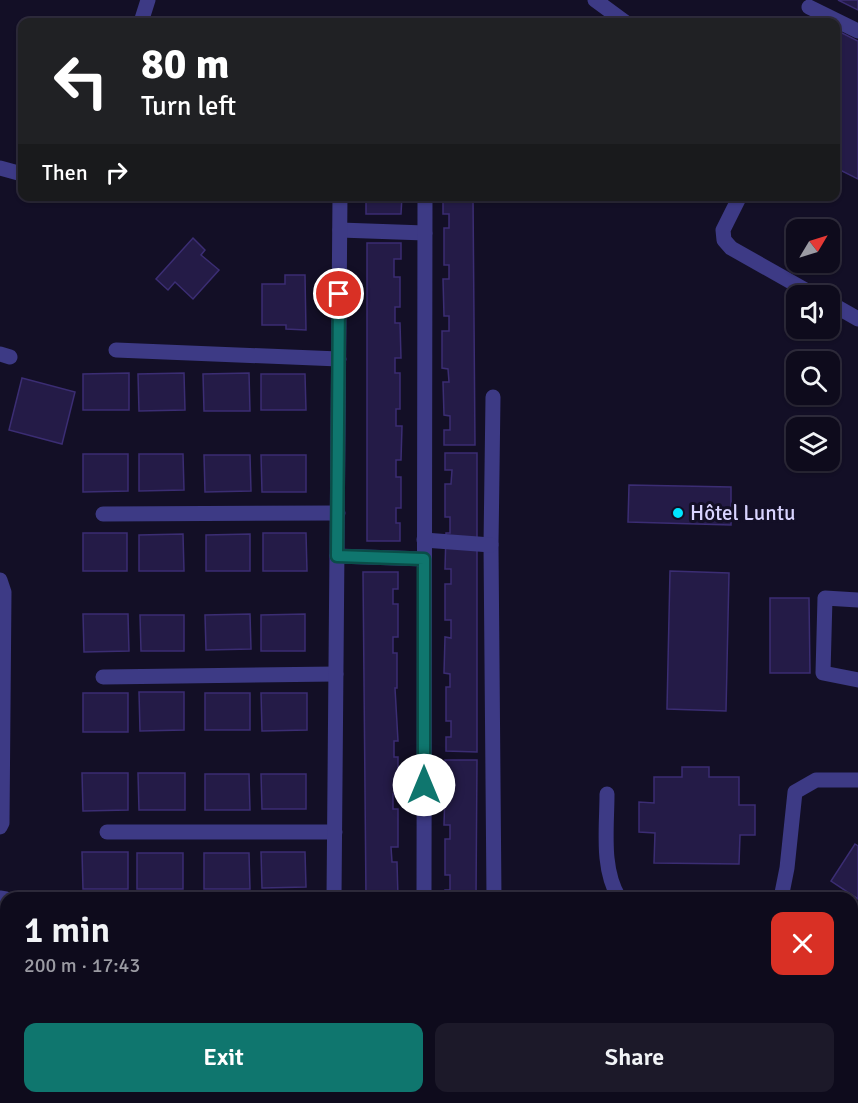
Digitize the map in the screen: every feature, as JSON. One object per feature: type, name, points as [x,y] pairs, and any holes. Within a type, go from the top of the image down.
[{"type":"street","points":[[142,18],[148,0]]},
{"type":"street","points":[[595,0],[620,18]]},
{"type":"street","points":[[805,18],[811,4],[835,18]]},
{"type":"street","points":[[840,21],[858,31]]},
{"type":"street","points":[[0,168],[18,173]]},
{"type":"street","points":[[334,892],[340,201]]},
{"type":"street","points":[[424,892],[425,201]]},
{"type":"street","points":[[738,201],[723,230],[724,240],[731,248],[797,285]]},
{"type":"street","points":[[340,230],[425,233]]},
{"type":"street","points":[[840,309],[858,319]]},
{"type":"street","points":[[116,350],[339,359]]},
{"type":"street","points":[[493,397],[491,545],[494,892]]},
{"type":"street","points":[[103,514],[338,513]]},
{"type":"street","points":[[424,540],[491,545]]},
{"type":"street","points":[[337,556],[424,559]]},
{"type":"street","points":[[0,580],[4,592],[2,823],[0,826]]},
{"type":"street","points":[[858,600],[825,598],[823,673],[858,680]]},
{"type":"street","points":[[103,677],[336,674]]},
{"type":"street","points":[[782,892],[795,792],[816,780],[858,780]]},
{"type":"street","points":[[607,794],[606,853],[611,885],[615,892]]},
{"type":"street","points":[[107,832],[335,832]]},
{"type":"building","points":[[838,0],[858,0],[858,10]]},
{"type":"building","points":[[840,32],[858,41],[858,179],[840,170]]},
{"type":"building","points":[[366,201],[402,201],[401,214],[366,214]]},
{"type":"building","points":[[443,201],[473,201],[475,445],[444,445],[444,430],[450,430],[450,416],[444,415],[443,382],[449,382],[448,369],[442,368],[442,331],[449,331],[449,316],[444,316],[443,279],[449,279],[449,265],[444,265],[444,228],[449,228],[449,214],[443,214]]},
{"type":"building","points":[[193,238],[205,250],[201,255],[219,270],[193,299],[175,282],[168,290],[156,279]]},
{"type":"building","points":[[367,243],[401,243],[401,259],[394,259],[394,277],[400,277],[400,307],[395,307],[395,323],[400,323],[401,358],[395,358],[395,373],[400,373],[400,409],[396,409],[396,426],[402,426],[401,460],[396,460],[396,477],[401,477],[401,508],[396,508],[396,523],[400,523],[400,541],[367,541]]},
{"type":"building","points":[[285,275],[305,275],[306,330],[286,329],[286,325],[262,325],[262,284],[285,284]]},
{"type":"building","points":[[129,373],[129,410],[83,410],[83,374]]},
{"type":"building","points":[[184,373],[185,410],[139,411],[138,374]]},
{"type":"building","points":[[249,373],[250,411],[204,411],[203,374]]},
{"type":"building","points":[[261,374],[305,374],[306,410],[261,410]]},
{"type":"building","points":[[22,378],[75,392],[62,444],[9,430]]},
{"type":"building","points":[[445,453],[477,453],[477,752],[446,751],[446,737],[451,737],[451,721],[446,721],[446,687],[450,687],[450,674],[444,673],[445,637],[451,638],[451,620],[445,620],[445,584],[451,584],[451,569],[445,569],[446,533],[450,533],[450,517],[445,517],[445,484],[451,484],[452,470],[445,470]]},
{"type":"building","points":[[83,454],[128,454],[128,491],[83,492]]},
{"type":"building","points":[[139,454],[183,454],[184,490],[139,491]]},
{"type":"building","points":[[204,455],[250,455],[251,491],[205,492]]},
{"type":"building","points":[[261,455],[306,455],[306,492],[262,492]]},
{"type":"building","points":[[629,485],[731,487],[731,525],[628,522]]},
{"type":"building","points":[[83,533],[127,533],[127,571],[83,571]]},
{"type":"building","points":[[263,533],[306,533],[307,571],[263,571]]},
{"type":"building","points":[[183,534],[184,571],[139,571],[139,535]]},
{"type":"building","points":[[250,534],[250,571],[206,571],[206,535]]},
{"type":"building","points":[[670,571],[729,573],[726,711],[667,709]]},
{"type":"building","points":[[363,572],[398,572],[398,589],[393,589],[393,604],[398,604],[398,637],[393,637],[393,653],[397,653],[397,688],[395,688],[398,741],[394,741],[394,757],[398,757],[398,794],[393,794],[393,809],[398,809],[398,847],[391,847],[392,862],[397,862],[398,892],[366,892]]},
{"type":"building","points":[[770,598],[809,598],[810,673],[770,673]]},
{"type":"building","points":[[83,614],[128,614],[129,651],[84,652]]},
{"type":"building","points":[[250,614],[251,649],[206,650],[205,615]]},
{"type":"building","points":[[305,614],[305,651],[261,651],[261,615]]},
{"type":"building","points":[[140,615],[184,615],[184,651],[141,651]]},
{"type":"building","points":[[139,692],[184,692],[184,730],[140,731]]},
{"type":"building","points":[[83,693],[128,693],[128,732],[83,732]]},
{"type":"building","points":[[205,693],[250,693],[250,730],[205,730]]},
{"type":"building","points":[[261,693],[307,693],[307,730],[262,731]]},
{"type":"building","points":[[445,760],[477,760],[476,892],[445,892],[445,890],[450,890],[450,875],[445,875],[445,839],[450,839],[450,825],[444,825],[445,791],[450,791],[450,777],[445,777]]},
{"type":"building","points":[[682,767],[709,767],[709,777],[739,777],[739,805],[755,805],[755,835],[740,835],[739,864],[654,863],[655,833],[639,832],[639,802],[654,803],[654,777],[682,777]]},
{"type":"building","points":[[82,773],[128,773],[128,810],[83,811]]},
{"type":"building","points":[[138,773],[185,773],[185,810],[139,810]]},
{"type":"building","points":[[205,774],[249,774],[250,810],[205,810]]},
{"type":"building","points":[[261,774],[306,774],[306,809],[262,809]]},
{"type":"building","points":[[855,844],[858,846],[858,892],[848,892],[831,881]]},
{"type":"building","points":[[82,852],[128,852],[128,889],[83,889]]},
{"type":"building","points":[[261,852],[305,852],[306,887],[262,888]]},
{"type":"building","points":[[137,853],[183,853],[183,889],[137,889]]},
{"type":"building","points":[[204,853],[249,853],[250,889],[204,889]]},
{"type":"place","name":"Hôtel Luntu","points":[[678,513]]},
{"type":"route","points":[[339,294],[337,556],[424,559],[424,785]]}]
